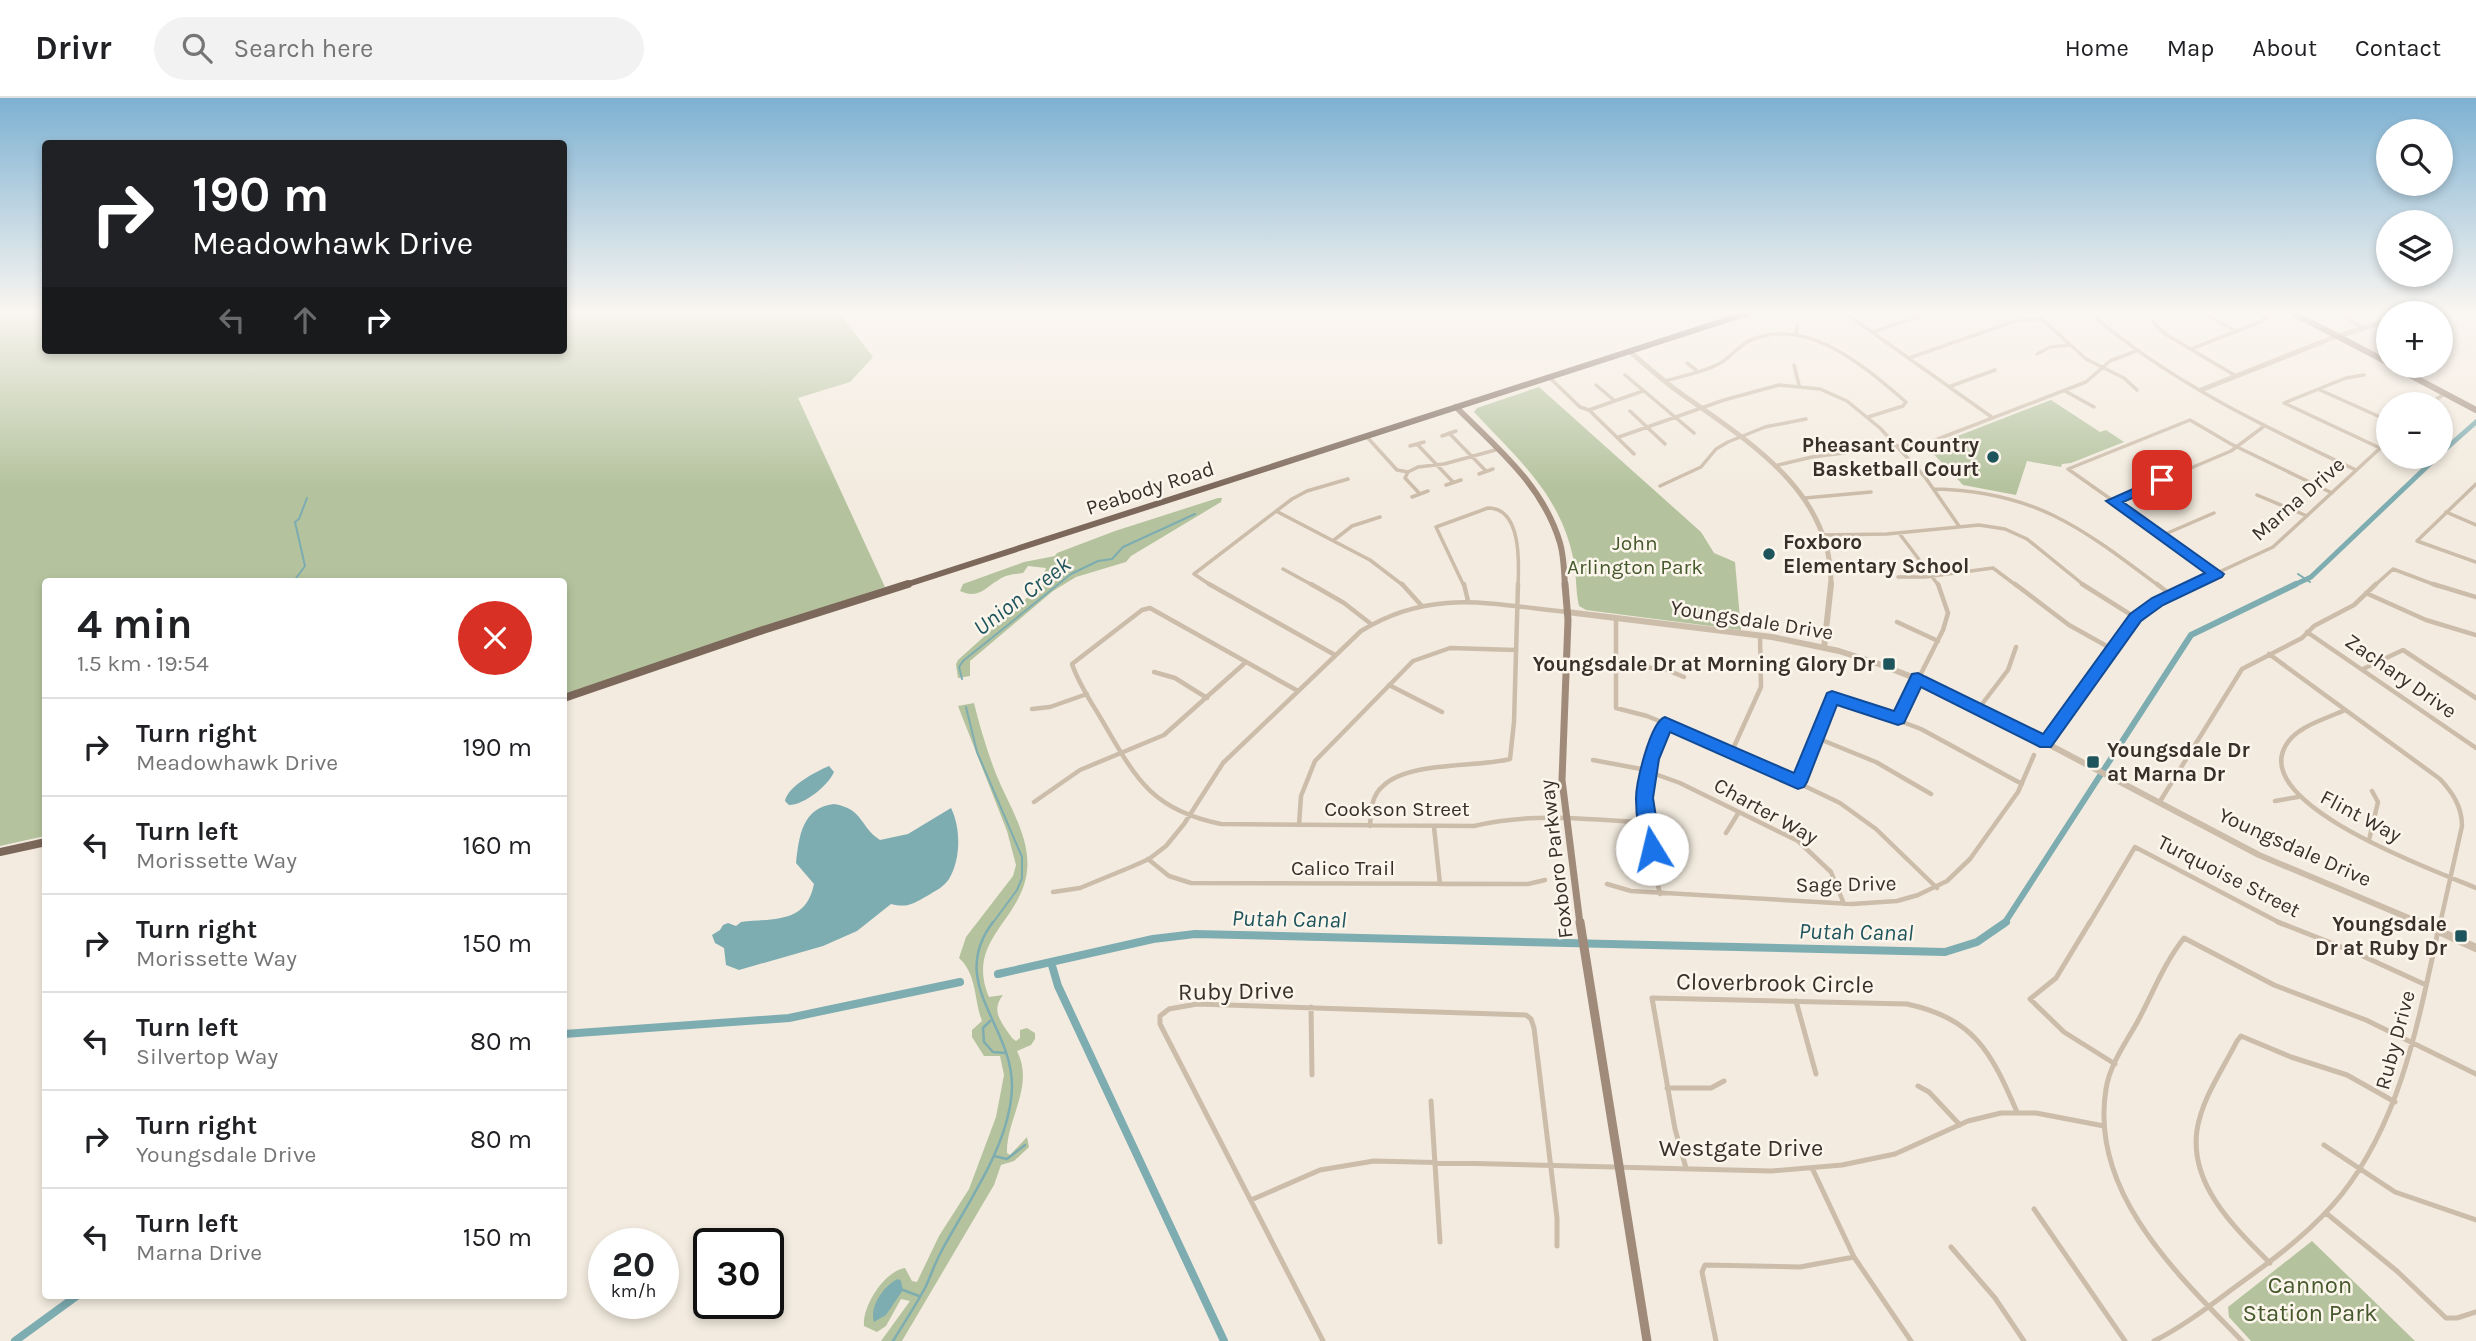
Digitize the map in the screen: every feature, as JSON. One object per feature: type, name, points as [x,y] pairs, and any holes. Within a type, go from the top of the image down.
[{"type":"main road","name":"Peabody Road","points":[[567,697],[876,593],[1567,371]]},
{"type":"main road","points":[[2416,378],[2442,392]]},
{"type":"main road","points":[[2453,398],[2476,410]]},
{"type":"main road","name":"Foxboro Parkway","points":[[1456,407],[1530,481],[1556,530],[1563,563],[1567,612],[1562,735],[1566,818],[1584,950],[1647,1341]]},
{"type":"main road","points":[[0,852],[42,843]]},
{"type":"street","points":[[1654,371],[1703,409],[1743,435],[1778,465],[1805,498],[1823,535],[1831,579],[1824,648]]},
{"type":"street","points":[[1666,381],[1697,371]]},
{"type":"street","points":[[1796,371],[1799,385]]},
{"type":"street","points":[[1863,371],[1906,402],[1903,406],[1867,417]]},
{"type":"street","points":[[1927,371],[1993,418]]},
{"type":"street","points":[[1950,387],[1992,371]]},
{"type":"street","points":[[1778,465],[1812,457],[1930,442],[2086,382],[2098,371]]},
{"type":"street","points":[[2111,371],[2124,378],[2137,390]]},
{"type":"street","points":[[2169,371],[2263,427],[2356,470]]},
{"type":"street","points":[[2228,371],[2236,376]]},
{"type":"street","points":[[2201,390],[2249,371]]},
{"type":"street","points":[[1625,375],[1694,433]]},
{"type":"street","points":[[2364,375],[2346,378],[2284,403],[2376,446]]},
{"type":"street","points":[[1549,377],[1580,407],[1589,410],[1619,437],[1619,441],[1634,454]]},
{"type":"street","points":[[1596,385],[1615,401]]},
{"type":"street","points":[[1619,437],[1675,416],[1768,388],[1799,385],[1829,392],[1867,417],[1899,448],[1934,489],[1959,527]]},
{"type":"street","points":[[2319,389],[2376,415]]},
{"type":"street","points":[[2064,390],[2094,407]]},
{"type":"street","points":[[1589,410],[1643,391]]},
{"type":"street","points":[[1630,411],[1665,444]]},
{"type":"street","points":[[1660,486],[1702,467],[1721,446],[1743,435],[1806,418]]},
{"type":"street","points":[[2217,574],[2068,469],[2190,420],[2237,447],[2332,493]]},
{"type":"street","points":[[2113,501],[2237,447],[2263,427]]},
{"type":"street","points":[[1442,436],[1456,431]]},
{"type":"street","points":[[1449,433],[1486,471]]},
{"type":"street","points":[[1366,436],[1397,470],[1408,472]]},
{"type":"street","points":[[1410,446],[1424,442]]},
{"type":"street","points":[[1417,444],[1453,482]]},
{"type":"street","points":[[1420,494],[1405,478],[1408,472],[1418,467],[1500,449]]},
{"type":"street","name":"Marna Drive","points":[[2045,743],[2136,618],[2150,606],[2171,595],[2273,547],[2376,452]]},
{"type":"street","points":[[1479,474],[1493,469]]},
{"type":"street","points":[[1335,655],[1194,575],[1197,569],[1307,491],[1348,479]]},
{"type":"street","points":[[1446,485],[1461,480]]},
{"type":"street","points":[[2476,484],[2417,541],[2476,562]]},
{"type":"street","points":[[1934,489],[1992,491],[2035,504],[2078,527],[2171,595]]},
{"type":"street","points":[[1412,497],[1428,491]]},
{"type":"street","points":[[1805,498],[1871,492]]},
{"type":"street","points":[[2257,495],[2271,498],[2307,516]]},
{"type":"street","points":[[1370,826],[1373,798],[1391,778],[1408,772],[1510,760],[1514,722],[1518,544],[1506,517],[1494,507],[1436,527],[1462,578],[1468,601]]},
{"type":"street","points":[[1276,511],[1382,566],[1400,581],[1421,605]]},
{"type":"street","points":[[2446,512],[2476,526]]},
{"type":"street","points":[[2162,536],[2214,513]]},
{"type":"street","points":[[1334,540],[1352,526],[1380,517]]},
{"type":"street","points":[[1823,535],[1899,533],[1989,526],[2005,529],[2027,539],[2094,594],[2136,618]]},
{"type":"street","points":[[1898,719],[1938,641],[1948,613],[1944,595],[1933,576],[1899,533]]},
{"type":"street","points":[[1898,577],[1933,576],[1993,568],[2062,620],[2112,649]]},
{"type":"street","points":[[1283,569],[1344,603],[1371,624]]},
{"type":"street","points":[[2159,803],[2235,677],[2246,666],[2302,638],[2314,625],[2354,605],[2393,569],[2476,597]]},
{"type":"street","points":[[2366,593],[2426,620],[2476,635]]},
{"type":"street","name":"Youngsdale Drive","points":[[1148,859],[1165,847],[1214,773],[1335,655],[1371,624],[1421,605],[1468,601],[1760,636],[1824,648],[1918,678],[2271,861],[2476,948]]},
{"type":"street","name":"Cookson Street","points":[[1246,662],[1155,609],[1146,608],[1073,661],[1073,669],[1121,753],[1151,796],[1187,817],[1221,824],[1434,827],[1474,827],[1521,817],[1649,823]]},
{"type":"street","points":[[1616,618],[1616,708],[1665,723],[1732,751],[1858,814],[1937,888]]},
{"type":"street","points":[[1897,622],[1938,641]]},
{"type":"street","name":"Zachary Drive","points":[[2307,632],[2476,748]]},
{"type":"street","points":[[1732,751],[1761,687],[1760,636]]},
{"type":"street","points":[[1299,825],[1302,788],[1311,767],[1321,753],[1413,661],[1440,650],[1473,646],[1515,650]]},
{"type":"street","points":[[1979,708],[2008,670],[2016,647]]},
{"type":"street","points":[[2363,669],[2403,650],[2476,698]]},
{"type":"street","name":"Ruby Drive","points":[[2154,1341],[2209,1306],[2301,1239],[2326,1213],[2359,1171],[2390,1117],[2413,1043],[2463,819],[2454,795],[2434,774],[2269,654]]},
{"type":"street","points":[[1034,802],[1080,770],[1164,735],[1246,662],[1298,691]]},
{"type":"street","points":[[1616,663],[1667,670],[1684,677]]},
{"type":"street","points":[[1154,672],[1175,678],[1207,698]]},
{"type":"street","points":[[1389,685],[1442,712]]},
{"type":"street","points":[[1032,709],[1049,708],[1087,694]]},
{"type":"street","points":[[1798,782],[1832,697],[1898,719],[2022,784]]},
{"type":"street","name":"Flint Way","points":[[2346,710],[2296,734],[2283,749],[2281,760],[2285,776],[2298,797],[2331,822],[2476,888]]},
{"type":"street","points":[[1660,894],[1644,798],[1649,772],[1665,723]]},
{"type":"street","points":[[1817,738],[1865,755],[1931,794]]},
{"type":"street","name":"Sage Drive","points":[[1607,884],[1631,891],[1660,894],[1844,904],[1901,900],[1937,888],[1965,866],[2022,784],[2031,769],[2034,755]]},
{"type":"street","name":"Charter Way","points":[[1593,760],[1649,772],[1680,783],[1791,837],[1812,852],[1831,872],[1844,904]]},
{"type":"street","points":[[2369,840],[2378,802],[2372,791]]},
{"type":"street","points":[[2275,801],[2298,797]]},
{"type":"street","points":[[1726,833],[1739,811]]},
{"type":"street","points":[[1434,827],[1440,884]]},
{"type":"street","name":"Turquoise Street","points":[[2115,1064],[2057,1026],[2030,999],[2056,978],[2135,846],[2278,922],[2343,947],[2426,985]]},
{"type":"street","points":[[1053,891],[1072,890],[1148,859]]},
{"type":"street","name":"Calico Trail","points":[[1148,859],[1169,876],[1191,883],[1528,884],[1545,880]]},
{"type":"street","points":[[2242,1341],[2170,1265],[2138,1221],[2113,1168],[2104,1126],[2106,1087],[2115,1064],[2183,938],[2274,985],[2366,1020],[2476,1074]]},
{"type":"street","name":"Cloverbrook Circle","points":[[1686,1168],[1667,1088],[1652,998],[1908,1004],[1949,1016],[1963,1025],[1987,1049],[2017,1112]]},
{"type":"street","points":[[1796,1001],[1816,1074]]},
{"type":"street","name":"Ruby Drive","points":[[1323,1341],[1160,1024],[1160,1016],[1169,1009],[1197,1004],[1519,1013],[1528,1016],[1534,1028],[1551,1166]]},
{"type":"street","points":[[1311,1007],[1312,1075]]},
{"type":"street","points":[[2270,1263],[2222,1210],[2209,1189],[2197,1156],[2200,1117],[2237,1041],[2241,1036],[2291,1057],[2347,1075],[2395,1102]]},
{"type":"street","points":[[1667,1088],[1711,1088],[1724,1081]]},
{"type":"street","points":[[1918,1086],[1930,1092],[1960,1125]]},
{"type":"street","points":[[1431,1101],[1440,1242]]},
{"type":"street","name":"Westgate Drive","points":[[1251,1200],[1303,1176],[1343,1164],[1374,1161],[1753,1172],[1813,1170],[1899,1153],[1979,1118],[2017,1112],[2047,1113],[2104,1126]]},
{"type":"street","points":[[2324,1145],[2359,1171],[2395,1192],[2476,1220]]},
{"type":"street","points":[[1551,1166],[1557,1246]]},
{"type":"street","points":[[1813,1170],[1854,1256],[1911,1341]]},
{"type":"street","points":[[2034,1209],[2126,1341]]},
{"type":"street","points":[[2326,1213],[2398,1272],[2446,1318],[2457,1318],[2476,1312]]},
{"type":"street","points":[[1951,1247],[1995,1297],[2024,1341]]},
{"type":"street","points":[[1716,1341],[1702,1272],[1705,1265],[1800,1267],[1854,1256]]},
{"type":"green space","points":[[0,371],[860,371],[850,382],[798,398],[885,587],[567,693],[567,578],[42,578],[42,837],[0,846]]},
{"type":"green space","name":"John Arlington Park","points":[[1539,387],[1701,532],[1714,553],[1735,562],[1741,630],[1586,610],[1579,606],[1574,559],[1556,511],[1519,459],[1474,412],[1477,408]]},
{"type":"green space","points":[[2051,400],[2100,432],[2106,430],[2124,442],[2062,464],[2061,467],[2027,461],[2016,495],[1963,485],[1926,446],[1937,444]]},
{"type":"green space","points":[[1222,498],[1221,502],[1131,556],[1126,562],[1076,577],[1053,591],[970,661],[970,676],[958,678],[958,660],[1047,580],[1044,574],[1046,568],[1028,566],[1023,573],[1006,576],[974,594],[960,591],[963,584],[1024,562],[1055,556],[1115,531]]},
{"type":"green space","points":[[974,703],[993,765],[1026,846],[1027,871],[1023,889],[989,946],[984,960],[983,977],[989,997],[1003,995],[997,1012],[1012,1038],[1016,1041],[1020,1038],[1020,1030],[1027,1028],[1035,1033],[1031,1045],[1017,1051],[1023,1077],[1007,1153],[1010,1155],[1027,1137],[1029,1147],[1014,1161],[1001,1165],[994,1185],[902,1341],[881,1341],[910,1301],[901,1299],[886,1326],[877,1332],[864,1326],[871,1300],[882,1283],[897,1271],[905,1268],[912,1281],[917,1282],[939,1236],[969,1189],[996,1117],[1004,1075],[1000,1056],[984,1056],[972,1037],[972,1030],[982,1021],[972,979],[959,958],[966,937],[1013,876],[1016,865],[1007,831],[958,706]]},
{"type":"green space","name":"Cannon Station Park","points":[[2312,1241],[2415,1341],[2251,1341],[2229,1317],[2228,1307]]},
{"type":"water","points":[[829,766],[834,772],[815,794],[795,804],[789,805],[785,801],[797,785]]},
{"type":"water","points":[[834,804],[851,810],[880,840],[908,834],[951,808],[957,825],[958,853],[949,879],[939,889],[914,903],[901,906],[891,904],[857,931],[823,946],[739,970],[726,965],[724,948],[715,943],[712,935],[723,925],[728,923],[736,926],[741,922],[776,919],[796,913],[804,906],[814,884],[796,863],[801,834],[804,825],[815,811]]},
{"type":"water","points":[[898,1279],[903,1290],[886,1315],[874,1322],[874,1310],[879,1297]]},
{"type":"waterway","name":"Putah Canal","points":[[2453,442],[2476,422]]},
{"type":"waterway","name":"Putah Canal","points":[[2292,586],[2311,577],[2424,469]]},
{"type":"waterway","points":[[296,578],[305,566],[295,522],[299,519],[307,498]]},
{"type":"waterway","name":"Union Creek","points":[[962,679],[959,667],[963,661],[1071,574],[1098,561],[1112,559],[1123,547],[1195,514]]},
{"type":"waterway","name":"Putah Canal","points":[[2298,574],[2310,582]]},
{"type":"waterway","name":"Putah Canal","points":[[2005,923],[2191,635],[2296,584]]},
{"type":"waterway","name":"Union Creek","points":[[966,707],[977,752],[1022,857],[1022,878],[1017,890],[992,924]]},
{"type":"waterway","points":[[993,922],[981,944],[977,965],[985,1004],[1006,1053]]},
{"type":"waterway","name":"Putah Canal","points":[[1051,962],[1153,939],[1195,934],[1945,952],[1977,942],[2005,923]]},
{"type":"waterway","points":[[998,974],[1051,962]]},
{"type":"waterway","points":[[1051,962],[1058,986],[1224,1341]]},
{"type":"waterway","points":[[567,1034],[789,1018],[960,982]]},
{"type":"waterway","points":[[990,1021],[983,1028],[984,1042],[993,1052],[1006,1053]]},
{"type":"waterway","points":[[893,1341],[926,1286],[941,1252],[996,1151],[1010,1108],[1012,1086],[1006,1053]]},
{"type":"waterway","points":[[994,1156],[1007,1159],[1025,1145]]},
{"type":"waterway","points":[[903,1290],[919,1296]]},
{"type":"waterway","points":[[15,1341],[73,1299]]},
{"type":"place","name":"Pheasant Country Basketball Court","points":[[1993,457]]},
{"type":"place","name":"Foxboro Elementary School","points":[[1769,554]]},
{"type":"place","name":"Youngsdale Dr at Morning Glory Dr","points":[[1889,664]]},
{"type":"place","name":"Youngsdale Dr at Marna Dr","points":[[2093,762]]},
{"type":"place","name":"Youngsdale Dr at Ruby Dr","points":[[2461,936]]},
{"type":"route","points":[[1652,849],[1644,798],[1651,759],[1665,723],[1798,782],[1832,697],[1898,719],[1918,678],[2045,743],[2112,649],[2144,610],[2217,574],[2113,501],[2162,480]]}]
